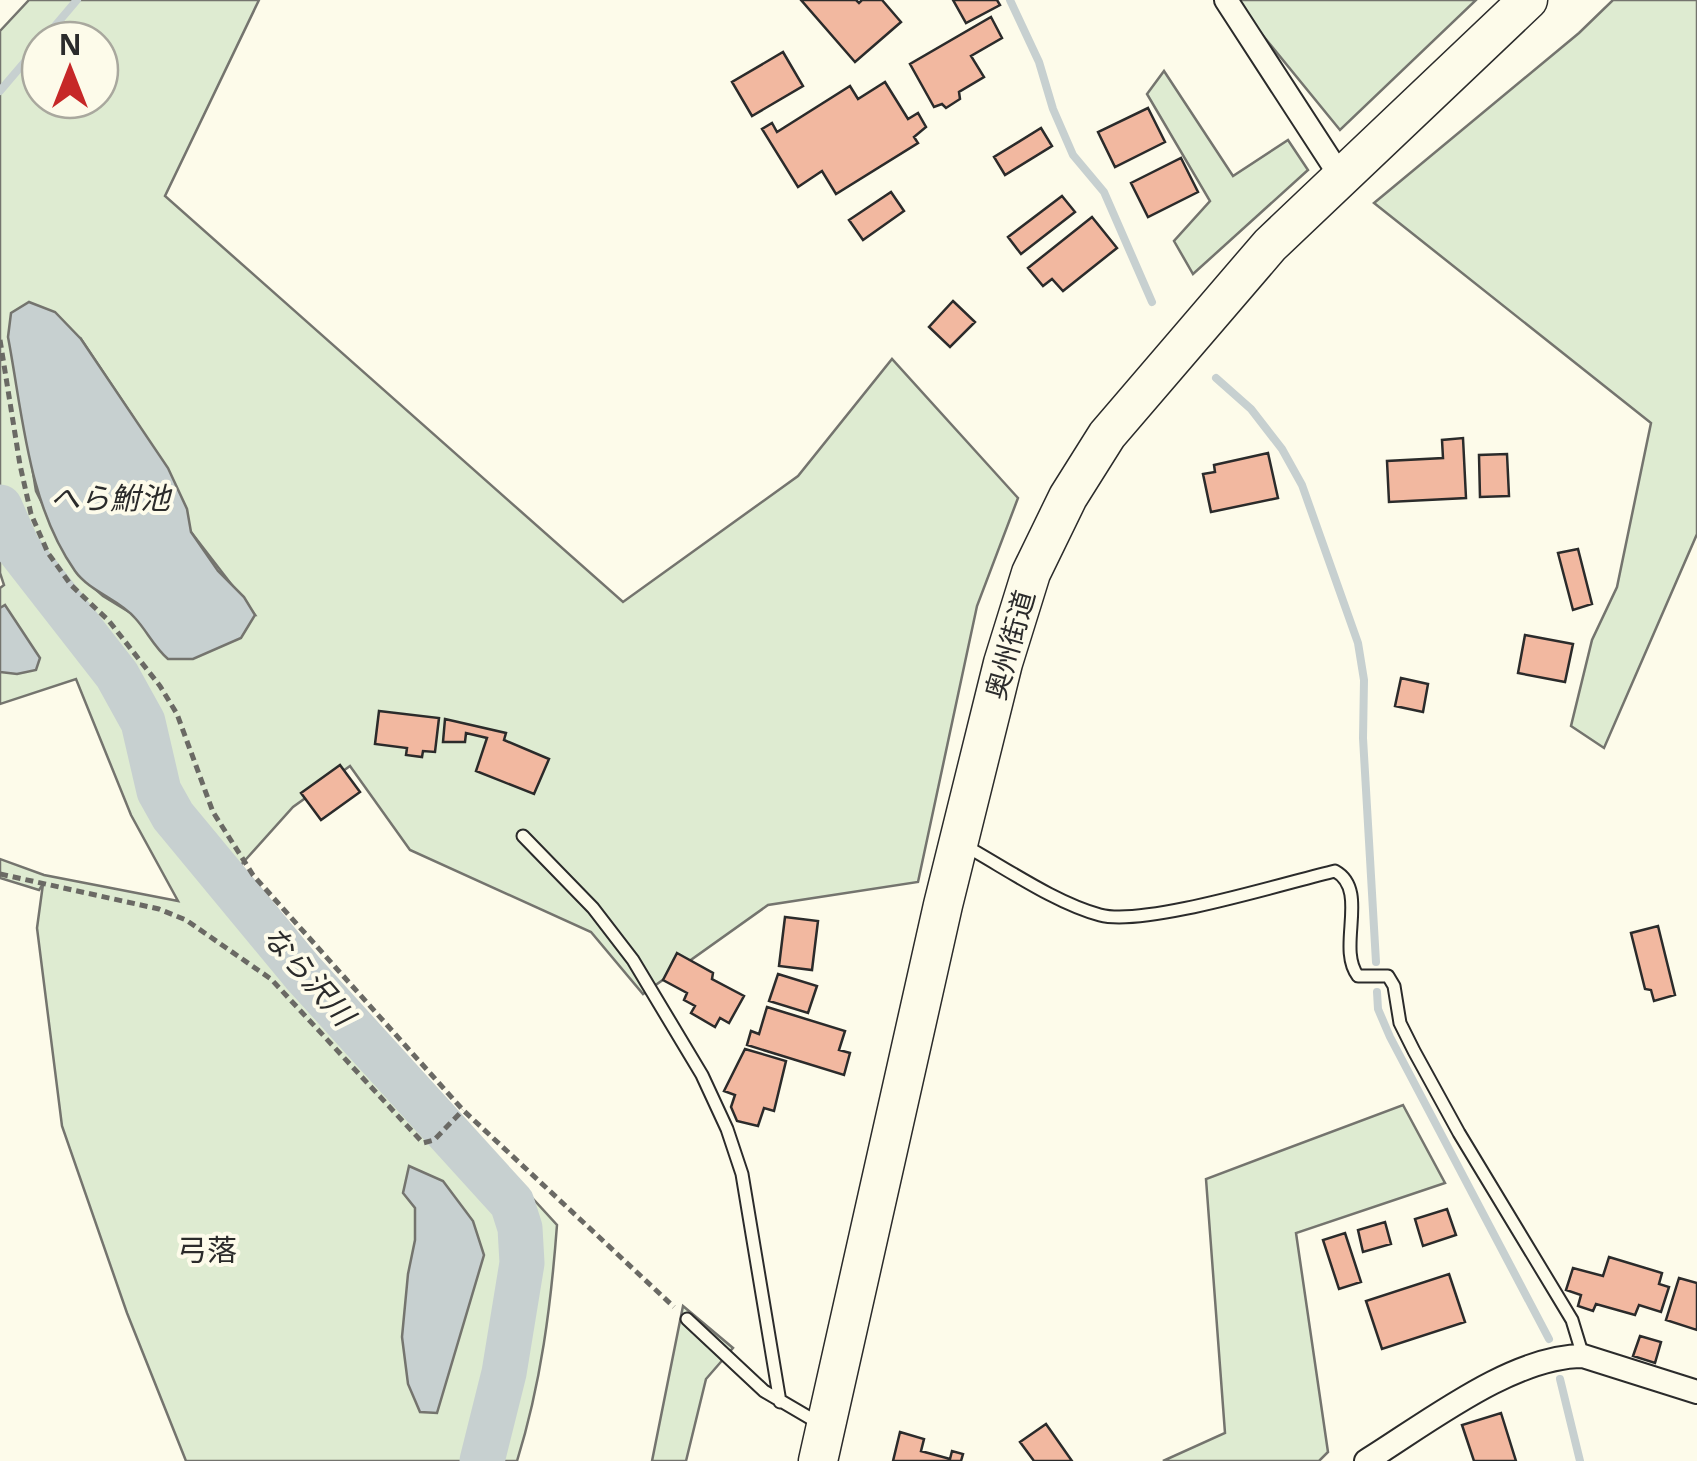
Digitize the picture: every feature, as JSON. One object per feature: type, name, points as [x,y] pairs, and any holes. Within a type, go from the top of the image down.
[{"type":"highway","name":"奥州街道","points":[[822,1444],[958,842],[1003,663],[1032,573],[1068,497],[1107,434],[1270,245],[1528,0]]},
{"type":"street","points":[[1226,0],[1341,177]]},
{"type":"street","points":[[1366,1461],[1520,1368],[1563,1356],[1583,1356],[1697,1392]]},
{"type":"lane","points":[[523,836],[593,908],[633,960],[692,1058],[727,1130],[742,1174],[780,1402]]},
{"type":"lane","points":[[958,842],[1102,916],[1143,916],[1335,871],[1344,876],[1350,888],[1350,966],[1358,976],[1388,976],[1394,986],[1400,1023],[1414,1051],[1572,1320],[1583,1356]]},
{"type":"lane","points":[[687,1319],[822,1444]]},
{"type":"path","points":[[0,340],[31,514],[48,552],[71,586],[109,621],[160,686],[176,714],[213,812],[253,875],[463,1110],[687,1319]]},
{"type":"path","points":[[0,874],[159,909],[186,920],[271,978],[423,1142],[434,1140],[463,1110]]},
{"type":"green space","points":[[29,0],[259,0],[165,196],[623,602],[798,476],[892,359],[1018,498],[977,606],[918,882],[768,905],[643,994],[591,932],[410,850],[350,766],[293,807],[239,867],[263,904],[557,1225],[544,1344],[517,1461],[186,1461],[127,1313],[62,1126],[37,928],[43,884],[39,890],[0,878],[0,859],[44,875],[178,901],[131,815],[76,679],[0,704],[0,588],[4,585],[0,573],[0,31]],"holes":[[[81,339],[133,417],[191,532],[255,615],[134,615],[103,596],[77,573],[36,491],[28,442]]]},
{"type":"green space","points":[[1234,0],[1476,0],[1340,130]]},
{"type":"green space","points":[[1613,0],[1697,0],[1697,534],[1604,748],[1571,726],[1592,640],[1617,587],[1651,423],[1374,203],[1579,33]]},
{"type":"green space","points":[[1164,71],[1233,176],[1288,140],[1308,170],[1193,274],[1174,241],[1210,201],[1147,94]]},
{"type":"green space","points":[[1403,1105],[1445,1183],[1296,1233],[1328,1452],[1319,1461],[1163,1461],[1225,1433],[1206,1179]]},
{"type":"green space","points":[[683,1306],[733,1348],[706,1379],[686,1461],[652,1461]]},
{"type":"water","name":"へら鮒池","points":[[29,302],[55,312],[81,339],[168,468],[187,509],[191,532],[255,615],[241,638],[193,659],[168,659],[128,611],[88,585],[75,571],[47,517],[23,428],[8,337],[11,313]]},
{"type":"water","points":[[5,605],[40,658],[36,670],[0,672],[0,608]]},
{"type":"water","points":[[409,1166],[443,1181],[473,1221],[484,1255],[437,1413],[420,1412],[408,1384],[402,1337],[415,1240],[415,1208],[403,1193]]},
{"type":"building","points":[[801,0],[882,0],[901,22],[855,62]]},
{"type":"building","points":[[953,0],[997,0],[1000,5],[966,23]]},
{"type":"building","points":[[991,17],[1002,38],[971,56],[984,77],[959,92],[960,99],[946,108],[942,104],[934,107],[910,64]]},
{"type":"building","points":[[783,52],[803,86],[752,116],[732,82]]},
{"type":"building","points":[[885,82],[908,119],[918,113],[926,127],[914,137],[918,143],[836,194],[822,171],[798,187],[762,129],[772,123],[777,132],[850,86],[858,99]]},
{"type":"building","points":[[1148,108],[1165,142],[1115,167],[1098,132]]},
{"type":"building","points":[[1041,128],[1052,146],[1005,175],[994,157]]},
{"type":"building","points":[[1181,158],[1198,192],[1148,217],[1131,183]]},
{"type":"building","points":[[891,192],[904,211],[863,240],[849,220]]},
{"type":"building","points":[[1062,196],[1075,212],[1021,254],[1008,237]]},
{"type":"building","points":[[1092,217],[1117,248],[1063,291],[1052,279],[1043,286],[1028,268]]},
{"type":"building","points":[[953,301],[975,322],[950,347],[929,327]]},
{"type":"building","points":[[1463,438],[1466,498],[1389,502],[1387,461],[1443,458],[1442,440]]},
{"type":"building","points":[[1268,453],[1278,498],[1211,512],[1203,474],[1215,472],[1214,465]]},
{"type":"building","points":[[1507,454],[1509,496],[1480,497],[1479,455]]},
{"type":"building","points":[[1578,549],[1592,604],[1573,610],[1558,553]]},
{"type":"building","points":[[1525,635],[1573,644],[1565,682],[1518,673]]},
{"type":"building","points":[[1401,678],[1428,684],[1423,712],[1395,706]]},
{"type":"building","points":[[379,711],[439,718],[435,752],[423,751],[422,757],[406,755],[407,748],[375,744]]},
{"type":"building","points":[[445,719],[506,733],[504,740],[549,759],[534,794],[476,771],[487,738],[466,733],[465,742],[443,742]]},
{"type":"building","points":[[340,765],[360,792],[321,820],[301,793]]},
{"type":"building","points":[[785,917],[818,921],[812,970],[779,966]]},
{"type":"building","points":[[1658,926],[1675,995],[1654,1001],[1651,990],[1645,989],[1631,933]]},
{"type":"building","points":[[677,953],[744,996],[729,1023],[720,1018],[715,1027],[691,1013],[695,1006],[684,1000],[687,993],[663,980]]},
{"type":"building","points":[[778,974],[817,986],[808,1013],[769,1001]]},
{"type":"building","points":[[767,1007],[845,1031],[839,1050],[850,1053],[844,1075],[747,1045],[751,1031],[759,1034]]},
{"type":"building","points":[[745,1049],[786,1061],[774,1111],[764,1108],[758,1126],[737,1121],[731,1107],[735,1095],[724,1091]]},
{"type":"building","points":[[1447,1209],[1456,1235],[1423,1246],[1415,1219]]},
{"type":"building","points":[[1385,1222],[1391,1244],[1363,1252],[1358,1230]]},
{"type":"building","points":[[1345,1233],[1361,1282],[1339,1289],[1323,1240]]},
{"type":"building","points":[[1609,1257],[1662,1273],[1659,1284],[1669,1287],[1661,1312],[1639,1305],[1635,1315],[1596,1304],[1593,1311],[1578,1306],[1581,1295],[1566,1290],[1573,1268],[1603,1276]]},
{"type":"building","points":[[1449,1274],[1465,1322],[1382,1349],[1366,1301]]},
{"type":"building","points":[[1679,1278],[1697,1283],[1697,1330],[1666,1320]]},
{"type":"building","points":[[1640,1336],[1661,1342],[1655,1363],[1633,1356]]},
{"type":"building","points":[[1501,1413],[1516,1461],[1474,1461],[1462,1425]]},
{"type":"building","points":[[1046,1424],[1072,1461],[1034,1461],[1020,1442]]},
{"type":"building","points":[[900,1432],[924,1439],[921,1451],[950,1459],[952,1451],[963,1454],[961,1461],[893,1461]]},
{"type":"waterway","points":[[60,20],[77,0]]},
{"type":"waterway","points":[[1010,0],[1039,62],[1073,155],[1104,192],[1152,302]]},
{"type":"waterway","points":[[0,91],[20,68]]},
{"type":"waterway","points":[[1216,378],[1251,409],[1282,449],[1302,485],[1358,643],[1364,680],[1363,738],[1376,962]]},
{"type":"waterway","name":"なら沢川","points":[[0,507],[18,548],[117,675],[143,722],[159,791],[173,816],[303,973],[512,1203],[520,1228],[522,1263],[504,1373],[482,1461]]},
{"type":"waterway","points":[[1377,992],[1378,1009],[1390,1037],[1549,1339]]},
{"type":"waterway","points":[[1560,1379],[1580,1461]]},
{"type":"district","name":"弓落","points":[[207,1251]]}]
